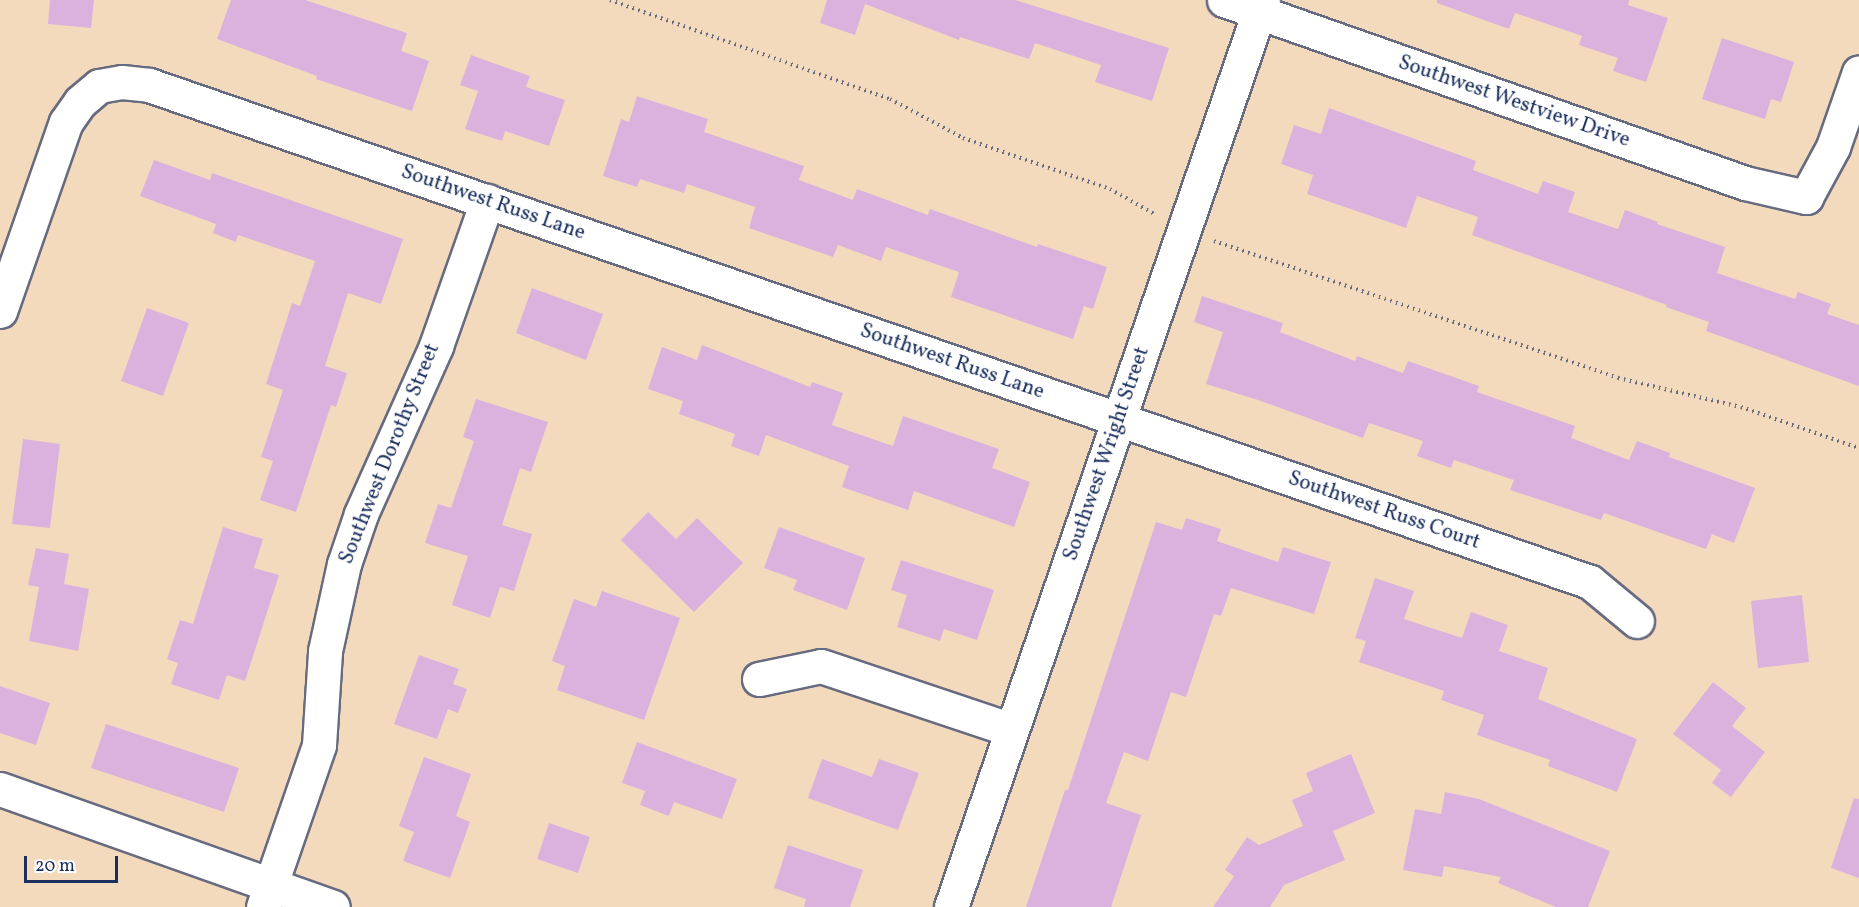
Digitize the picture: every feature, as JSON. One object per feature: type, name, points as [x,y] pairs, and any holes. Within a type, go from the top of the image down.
[{"type":"street","name":"Southwest Westview Drive","points":[[1224,0],[1261,6],[1745,183],[1806,197],[1833,147],[1859,72]]},
{"type":"street","name":"Southwest Wright Street","points":[[951,907],[1261,6]]},
{"type":"street","name":"Southwest Russ Lane","points":[[0,311],[66,122],[80,102],[99,86],[122,82],[149,85],[1119,419]]},
{"type":"street","name":"Southwest Dorothy Street","points":[[267,896],[319,745],[325,651],[344,564],[361,514],[436,346],[487,201]]},
{"type":"street","name":"Southwest Russ Court","points":[[1119,419],[1590,582],[1637,621]]},
{"type":"street","points":[[759,680],[821,666],[1012,730]]},
{"type":"street","points":[[0,789],[267,896],[333,907]]},
{"type":"path","points":[[610,0],[890,99],[963,138],[1110,189],[1183,231],[1618,378],[1742,407],[1859,448]]},
{"type":"building","points":[[50,0],[94,0],[91,28],[48,24]]},
{"type":"building","points":[[231,0],[305,0],[407,33],[401,51],[429,61],[412,111],[316,79],[317,76],[217,39]]},
{"type":"building","points":[[827,0],[1015,0],[1169,48],[1152,101],[1095,82],[1101,65],[1035,43],[1029,59],[960,37],[959,40],[865,4],[855,35],[820,23]]},
{"type":"building","points":[[1437,0],[1629,0],[1628,5],[1668,18],[1646,82],[1613,71],[1618,58],[1579,45],[1582,36],[1515,13],[1509,29],[1437,3]]},
{"type":"building","points":[[1722,38],[1794,62],[1781,102],[1771,99],[1765,119],[1702,99]]},
{"type":"building","points":[[471,55],[530,76],[526,87],[565,100],[549,146],[505,131],[502,141],[465,129],[478,91],[460,85]]},
{"type":"building","points":[[637,96],[708,119],[704,132],[804,166],[799,180],[853,200],[857,189],[928,215],[930,209],[1037,247],[1038,244],[1107,267],[1093,309],[1084,306],[1073,339],[951,297],[959,272],[886,247],[881,261],[838,245],[833,257],[749,228],[755,207],[687,184],[684,193],[640,179],[637,187],[603,176],[621,119],[629,122]]},
{"type":"building","points":[[1329,108],[1476,161],[1473,170],[1538,194],[1543,181],[1575,192],[1568,212],[1618,229],[1625,210],[1658,222],[1657,224],[1725,247],[1717,273],[1795,299],[1798,292],[1831,304],[1827,314],[1859,325],[1859,386],[1706,331],[1709,322],[1666,307],[1667,305],[1472,235],[1478,217],[1417,196],[1406,228],[1307,194],[1313,175],[1281,164],[1294,125],[1321,134]]},
{"type":"building","points":[[154,160],[210,180],[212,173],[403,239],[381,304],[348,293],[325,366],[347,373],[336,407],[331,405],[296,512],[260,500],[273,461],[261,457],[283,390],[266,384],[292,303],[300,306],[315,261],[238,235],[236,242],[213,233],[216,224],[140,196]]},
{"type":"building","points":[[532,288],[603,314],[586,360],[516,333]]},
{"type":"building","points":[[1202,296],[1283,323],[1280,332],[1355,361],[1357,356],[1403,373],[1408,361],[1479,386],[1477,392],[1575,426],[1571,438],[1629,460],[1637,441],[1670,453],[1669,457],[1755,488],[1734,543],[1712,534],[1706,549],[1604,513],[1601,520],[1510,490],[1514,480],[1454,460],[1451,468],[1417,456],[1423,441],[1369,423],[1363,438],[1206,384],[1223,332],[1194,322]]},
{"type":"building","points":[[147,308],[189,323],[163,396],[121,381]]},
{"type":"building","points":[[702,345],[810,387],[812,382],[843,393],[832,425],[893,446],[903,416],[999,449],[992,468],[1030,482],[1014,527],[914,491],[908,510],[842,487],[849,466],[766,435],[759,456],[731,446],[735,434],[679,414],[683,401],[648,389],[662,347],[697,360]]},
{"type":"building","points":[[476,399],[548,422],[531,472],[520,468],[502,525],[532,534],[514,591],[500,587],[490,618],[452,605],[468,556],[425,543],[438,504],[451,508],[474,441],[463,437]]},
{"type":"building","points":[[23,439],[60,444],[50,528],[12,524]]},
{"type":"building","points":[[648,512],[676,539],[697,518],[743,563],[694,612],[621,540]]},
{"type":"building","points":[[1186,518],[1221,529],[1217,541],[1278,562],[1283,547],[1331,562],[1314,614],[1231,588],[1221,616],[1214,614],[1186,697],[1171,692],[1148,761],[1124,752],[1106,803],[1141,815],[1111,907],[1026,907],[1065,790],[1068,790],[1156,522],[1182,530]]},
{"type":"building","points":[[223,527],[263,539],[254,568],[279,575],[245,681],[227,675],[219,700],[171,684],[178,663],[167,659],[180,620],[193,624]]},
{"type":"building","points":[[779,527],[865,558],[847,610],[793,590],[797,580],[764,568]]},
{"type":"building","points":[[36,548],[69,554],[64,584],[89,589],[78,651],[29,641],[39,587],[28,585]]},
{"type":"building","points":[[901,560],[994,590],[977,640],[944,629],[940,641],[897,627],[907,595],[891,590]]},
{"type":"building","points":[[1375,578],[1414,591],[1404,619],[1462,638],[1471,612],[1508,625],[1499,651],[1548,668],[1538,699],[1637,739],[1617,792],[1548,766],[1550,760],[1477,735],[1484,715],[1441,700],[1444,691],[1359,662],[1366,641],[1355,638]]},
{"type":"building","points":[[602,591],[680,618],[644,720],[557,690],[565,666],[552,661],[574,599],[596,607]]},
{"type":"building","points":[[1802,595],[1809,662],[1758,668],[1751,601]]},
{"type":"building","points":[[419,655],[459,669],[453,684],[467,689],[458,713],[448,709],[437,739],[394,724]]},
{"type":"building","points":[[1713,682],[1746,708],[1732,726],[1765,752],[1731,797],[1712,783],[1721,770],[1673,734]]},
{"type":"building","points":[[0,686],[50,703],[36,745],[0,733]]},
{"type":"building","points":[[106,724],[239,768],[224,812],[91,768]]},
{"type":"building","points":[[637,742],[737,779],[722,819],[674,802],[669,816],[640,805],[645,791],[622,783]]},
{"type":"building","points":[[1351,754],[1375,813],[1333,831],[1345,860],[1284,885],[1270,907],[1213,907],[1234,876],[1225,870],[1247,837],[1259,845],[1303,826],[1292,800],[1313,791],[1306,773]]},
{"type":"building","points":[[424,757],[471,774],[456,816],[470,822],[450,878],[403,861],[414,832],[399,826]]},
{"type":"building","points":[[822,759],[872,777],[879,759],[919,773],[898,830],[808,798]]},
{"type":"building","points":[[1445,792],[1479,799],[1610,851],[1588,907],[1556,907],[1498,883],[1501,877],[1444,866],[1442,877],[1403,870],[1415,809],[1441,814]]},
{"type":"building","points":[[1854,798],[1859,799],[1859,878],[1831,868]]},
{"type":"building","points":[[549,823],[590,837],[578,873],[537,859]]},
{"type":"building","points":[[788,845],[863,870],[850,907],[804,907],[806,899],[774,888]]}]
